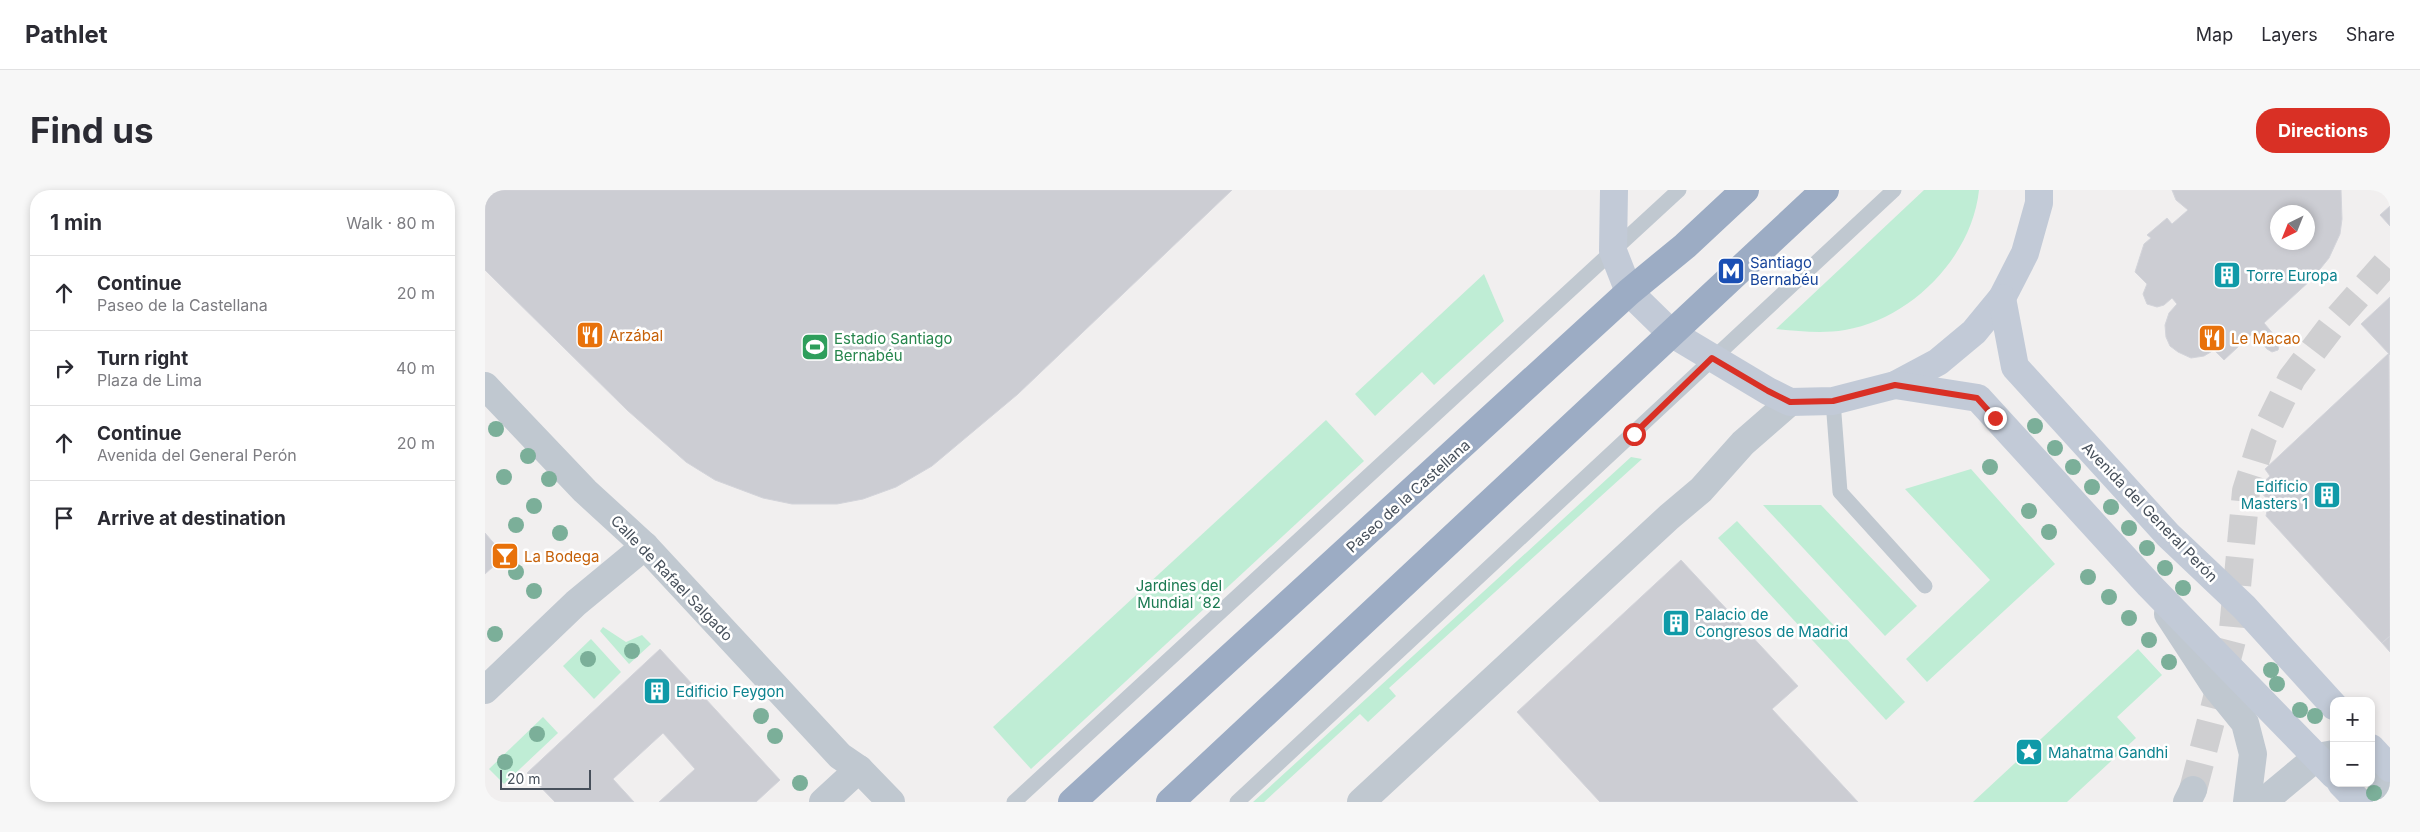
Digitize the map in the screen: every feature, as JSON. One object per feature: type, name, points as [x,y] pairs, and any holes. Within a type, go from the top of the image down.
[{"type":"highway","name":"Paseo de la Castellana","points":[[1072,802],[1629,292],[1685,246],[1745,190]]},
{"type":"highway","points":[[1170,802],[1825,190]]},
{"type":"main road","points":[[1614,190],[1613,251],[1629,292],[1671,333],[1768,391],[1790,402],[1833,401],[1895,385],[1938,362],[1974,332],[2001,298],[2025,253],[2042,194]]},
{"type":"main road","name":"Avenida del General Perón","points":[[2001,298],[2015,367],[2168,535],[2244,607],[2330,702]]},
{"type":"main road","points":[[1895,385],[1977,398],[2149,585],[2328,762]]},
{"type":"main road","points":[[2375,752],[2390,768]]},
{"type":"main road","points":[[2345,787],[2359,802]]},
{"type":"street","name":"Calle de Rafael Salgado","points":[[485,386],[585,491],[645,546],[840,756],[859,769]]},
{"type":"street","points":[[1361,802],[1661,524],[1701,490],[1743,443],[1790,402]]},
{"type":"street","points":[[485,690],[576,603],[645,546]]},
{"type":"street","points":[[2149,585],[2215,686],[2245,723],[2253,754],[2247,802]]},
{"type":"street","points":[[2263,802],[2328,762]]},
{"type":"street","points":[[823,802],[859,769],[891,802]]},
{"type":"street","points":[[2375,773],[2390,788]]},
{"type":"lane","points":[[1014,802],[1679,190]]},
{"type":"lane","points":[[1237,802],[1894,190]]},
{"type":"lane","points":[[1833,401],[1840,492],[1925,586]]},
{"type":"green space","points":[[1924,190],[1979,190],[1974,215],[1964,239],[1951,261],[1915,299],[1893,313],[1869,324],[1845,330],[1810,332],[1776,329]]},
{"type":"green space","points":[[1484,274],[1504,321],[1434,385],[1422,372],[1375,416],[1355,394]]},
{"type":"green space","name":"Jardines del Mundial ´82","points":[[1326,420],[1364,461],[1031,769],[993,727]]},
{"type":"green space","points":[[1631,457],[1642,459],[1389,688],[1396,696],[1368,722],[1360,714],[1264,802],[1253,802]]},
{"type":"green space","points":[[1971,469],[2055,564],[1927,682],[1906,659],[1990,580],[1905,489]]},
{"type":"green space","points":[[1763,505],[1821,505],[1917,606],[1885,636]]},
{"type":"green space","points":[[1737,521],[1905,702],[1886,720],[1718,538]]},
{"type":"green space","points":[[603,627],[626,642],[642,635],[651,644],[629,664],[600,631]]},
{"type":"green space","points":[[591,639],[621,672],[594,699],[563,666]]},
{"type":"green space","points":[[2138,649],[2162,675],[2117,717],[2136,738],[2067,802],[1973,802]]},
{"type":"green space","points":[[543,717],[558,733],[504,784],[489,769]]},
{"type":"building","name":"Estadio Santiago Bernabéu","points":[[485,190],[1232,190],[1018,394],[932,466],[896,487],[863,499],[837,504],[792,504],[763,498],[715,480],[686,462],[627,410],[485,270]]},
{"type":"building","name":"Torre Europa","points":[[2172,190],[2341,190],[2342,219],[2340,234],[2329,258],[2312,279],[2264,323],[2280,342],[2278,350],[2272,352],[2267,349],[2253,333],[2224,360],[2214,350],[2204,356],[2191,358],[2170,346],[2166,337],[2165,325],[2169,313],[2177,304],[2172,298],[2164,305],[2157,307],[2147,304],[2143,294],[2147,284],[2135,272],[2144,244],[2151,238],[2147,235],[2167,218],[2172,224],[2188,210],[2176,200]]},
{"type":"building","points":[[2390,206],[2390,226],[2380,215]]},
{"type":"building","points":[[2390,297],[2390,355],[2361,324]]},
{"type":"building","name":"Edificio Masters 1","points":[[2389,353],[2390,636],[2382,643],[2266,516],[2269,501],[2257,488],[2270,476],[2265,469]]},
{"type":"building","points":[[485,533],[505,556],[485,574]]},
{"type":"building","name":"Palacio de Congresos de Madrid","points":[[1681,560],[1798,686],[1772,709],[1858,802],[1600,802],[1517,712]]},
{"type":"building","points":[[2390,636],[2390,652],[2382,643]]},
{"type":"building","name":"Edificio Feygon","points":[[660,649],[780,780],[756,802],[659,802],[695,769],[663,733],[613,779],[634,802],[555,802],[527,773]]},
{"type":"tunnel","points":[[2193,790],[2232,640],[2246,491],[2263,437],[2292,378],[2337,319],[2390,259]]},
{"type":"place","name":"Santiago Bernabéu","points":[[1731,271]]},
{"type":"place","name":"Torre Europa","points":[[2227,275]]},
{"type":"place","name":"Arzábal","points":[[590,335]]},
{"type":"place","name":"Le Macao","points":[[2212,338]]},
{"type":"place","name":"Estadio Santiago Bernabéu","points":[[815,347]]},
{"type":"place","name":"Edificio Masters 1","points":[[2327,495]]},
{"type":"place","name":"La Bodega","points":[[505,556]]},
{"type":"place","name":"Palacio de Congresos de Madrid","points":[[1676,623]]},
{"type":"place","name":"Edificio Feygon","points":[[657,691]]},
{"type":"place","name":"Mahatma Gandhi","points":[[2029,752]]},
{"type":"route","points":[[1634,434],[1712,358],[1790,402],[1833,401],[1895,385],[1977,398],[1995,418]]}]
